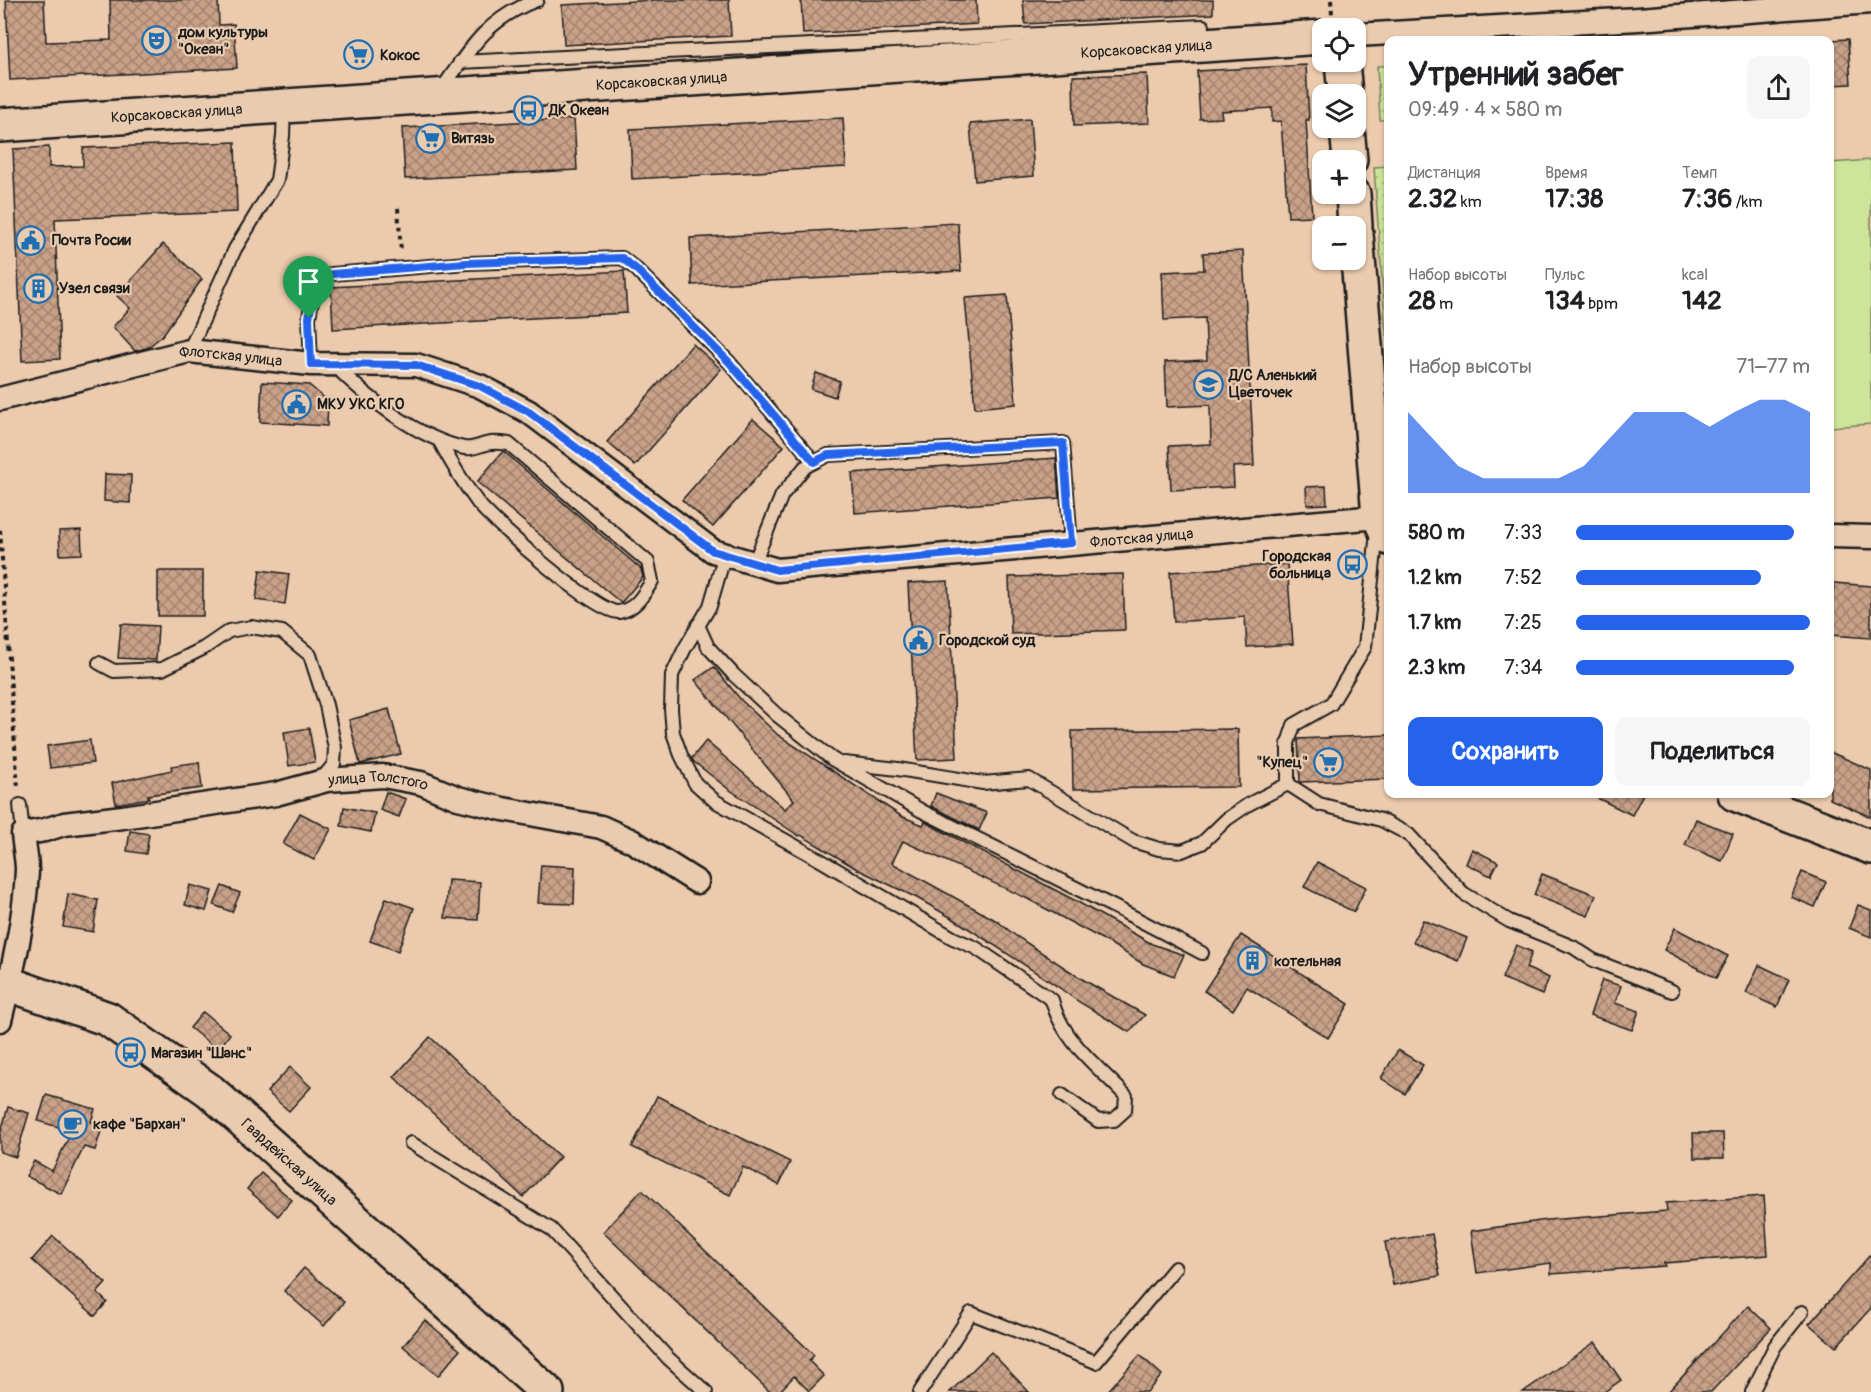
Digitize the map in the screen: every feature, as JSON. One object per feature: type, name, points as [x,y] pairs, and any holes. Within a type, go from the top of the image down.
[{"type":"street","points":[[1366,34],[1627,20],[1871,2]]},
{"type":"street","name":"Корсаковская улица","points":[[0,125],[438,96],[1312,27]]},
{"type":"street","points":[[1360,270],[1384,504]]},
{"type":"street","name":"Флотская улица","points":[[0,399],[189,351],[322,364],[416,365],[480,386],[529,412],[713,551],[777,570],[1071,543],[1384,523]]},
{"type":"street","points":[[1834,536],[1871,537]]},
{"type":"street","name":"улица Толстого","points":[[23,834],[64,824],[276,794],[327,780],[383,776],[421,783],[458,798],[503,809],[601,827],[632,841],[697,882]]},
{"type":"street","points":[[1745,798],[1871,848]]},
{"type":"street","points":[[0,1020],[5,985],[23,914],[27,868],[23,834]]},
{"type":"street","name":"Гвардейская улица","points":[[5,985],[108,1019],[210,1091],[548,1392]]},
{"type":"lane","points":[[438,96],[472,45],[494,23],[519,7],[537,0]]},
{"type":"lane","points":[[460,62],[1203,26]]},
{"type":"lane","points":[[189,351],[235,249],[277,180],[283,136],[284,106]]},
{"type":"lane","points":[[439,440],[479,503],[513,538],[600,606],[617,612],[629,608],[642,598],[652,581],[648,562],[509,444],[493,442],[467,449],[439,440],[401,419],[322,364],[309,318],[315,282],[332,274],[402,268],[466,263],[622,258],[636,269],[729,362],[814,462]]},
{"type":"lane","points":[[753,563],[782,495],[805,467],[828,455],[1063,443],[1071,543]]},
{"type":"lane","points":[[1288,784],[1288,743],[1294,725],[1331,704],[1365,646],[1384,535]]},
{"type":"lane","points":[[725,554],[710,606],[672,675],[671,709],[674,734],[681,755],[695,783],[715,801],[813,855],[953,938],[976,948],[1052,1000],[1056,1014],[1067,1033],[1126,1096],[1125,1110],[1114,1120],[1098,1121],[1062,1095]]},
{"type":"lane","points":[[698,625],[708,647],[734,675],[777,715],[838,763],[922,811],[1202,953]]},
{"type":"lane","points":[[99,663],[114,671],[162,669],[204,648],[229,631],[251,627],[282,632],[310,656],[326,705],[335,748],[334,764],[325,775],[304,786]]},
{"type":"lane","points":[[838,763],[898,769],[982,783],[1029,779],[1133,841],[1159,849],[1182,851],[1202,843],[1227,819],[1249,804],[1288,784]]},
{"type":"lane","points":[[1288,784],[1319,804],[1381,820],[1408,834],[1463,893],[1509,921],[1573,947],[1593,960],[1672,991]]},
{"type":"lane","points":[[20,805],[23,834]]},
{"type":"lane","points":[[411,1143],[551,1229],[668,1358],[706,1392]]},
{"type":"lane","points":[[920,1392],[971,1313],[1096,1362],[1175,1268]]},
{"type":"lane","points":[[1752,1392],[1775,1346],[1802,1312]]},
{"type":"path","points":[[1328,18],[1331,0]]},
{"type":"path","points":[[398,208],[402,268]]},
{"type":"path","points":[[0,530],[20,805]]},
{"type":"green space","points":[[1377,66],[1384,66],[1384,120],[1380,120]]},
{"type":"green space","points":[[1871,160],[1871,424],[1834,427],[1834,163]]},
{"type":"green space","points":[[1384,166],[1384,307],[1374,167]]},
{"type":"building","name":"дом культуры \"Океан\"","points":[[6,0],[44,0],[46,42],[111,40],[110,0],[218,0],[219,25],[234,24],[237,68],[10,80]]},
{"type":"building","points":[[655,0],[729,0],[731,36],[564,45],[562,5]]},
{"type":"building","points":[[801,0],[976,0],[977,24],[803,34]]},
{"type":"building","points":[[1023,0],[1213,0],[1213,14],[1025,24]]},
{"type":"building","points":[[1848,39],[1851,84],[1834,85],[1834,40]]},
{"type":"building","points":[[1306,65],[1309,120],[1306,120],[1312,216],[1288,217],[1281,121],[1272,122],[1272,108],[1221,111],[1222,118],[1200,119],[1197,71]]},
{"type":"building","points":[[1147,74],[1149,123],[1074,126],[1073,76]]},
{"type":"building","points":[[843,118],[846,167],[632,179],[630,129]]},
{"type":"building","points":[[574,119],[577,170],[405,179],[402,128]]},
{"type":"building","points":[[1030,119],[1034,176],[975,181],[970,124]]},
{"type":"building","name":"Узел связи","points":[[235,142],[237,212],[55,219],[60,359],[22,361],[13,149],[49,147],[49,167],[83,166],[83,148]]},
{"type":"building","points":[[958,223],[961,271],[692,285],[690,238]]},
{"type":"building","points":[[163,244],[202,279],[162,336],[147,348],[135,351],[113,327],[130,308],[117,296]]},
{"type":"building","name":"Д/С Аленький Цветочек","points":[[1243,251],[1254,466],[1233,467],[1234,487],[1171,490],[1169,446],[1211,444],[1210,405],[1167,407],[1165,362],[1207,360],[1205,318],[1164,320],[1162,272],[1204,270],[1203,253]]},
{"type":"building","points":[[624,271],[627,313],[333,329],[331,287]]},
{"type":"building","points":[[1007,295],[1016,404],[975,408],[965,298]]},
{"type":"building","points":[[693,344],[721,369],[635,466],[607,442]]},
{"type":"building","points":[[816,373],[840,381],[835,397],[811,389]]},
{"type":"building","points":[[262,382],[309,385],[328,401],[327,426],[260,422]]},
{"type":"building","points":[[753,419],[784,446],[713,527],[682,500]]},
{"type":"building","points":[[503,451],[641,569],[643,577],[621,603],[477,482]]},
{"type":"building","points":[[1056,458],[1059,498],[855,513],[852,473]]},
{"type":"building","points":[[105,474],[131,475],[130,503],[104,501]]},
{"type":"building","points":[[1326,486],[1327,504],[1307,505],[1306,487]]},
{"type":"building","points":[[81,530],[82,554],[60,555],[59,531]]},
{"type":"building","points":[[1287,564],[1293,644],[1247,647],[1245,617],[1174,622],[1170,572]]},
{"type":"building","points":[[260,570],[289,574],[285,604],[256,600]]},
{"type":"building","points":[[158,571],[203,571],[203,616],[158,616]]},
{"type":"building","points":[[1123,574],[1125,630],[1011,634],[1009,577]]},
{"type":"building","points":[[948,581],[957,758],[917,760],[908,583]]},
{"type":"building","points":[[1834,583],[1871,586],[1871,638],[1834,635]]},
{"type":"building","points":[[121,624],[158,626],[156,660],[118,658]]},
{"type":"building","points":[[714,667],[741,700],[778,735],[901,816],[923,825],[925,822],[1076,901],[1152,944],[1184,955],[1174,976],[1143,964],[1026,898],[903,841],[892,863],[997,921],[1082,979],[1145,1015],[1129,1032],[1076,1000],[957,921],[917,898],[857,869],[801,835],[799,836],[727,788],[693,761],[692,758],[706,741],[785,809],[794,800],[695,680]]},
{"type":"building","points":[[389,709],[401,754],[360,764],[349,720]]},
{"type":"building","points":[[309,728],[315,762],[289,766],[284,732]]},
{"type":"building","points":[[1238,729],[1239,787],[1073,789],[1072,731]]},
{"type":"building","points":[[1384,735],[1384,779],[1300,782],[1298,739]]},
{"type":"building","points":[[90,740],[93,763],[50,768],[47,746]]},
{"type":"building","points":[[1834,754],[1871,770],[1871,817],[1830,799],[1834,798]]},
{"type":"building","points":[[199,762],[202,788],[148,795],[149,798],[116,804],[112,783],[172,770],[171,766]]},
{"type":"building","points":[[386,792],[406,799],[399,817],[380,810]]},
{"type":"building","points":[[936,793],[987,813],[979,830],[931,806]]},
{"type":"building","points":[[1597,798],[1641,798],[1632,815]]},
{"type":"building","points":[[344,807],[375,813],[371,832],[341,826]]},
{"type":"building","points":[[300,813],[331,829],[314,860],[283,844]]},
{"type":"building","points":[[1696,819],[1733,834],[1722,861],[1685,845]]},
{"type":"building","points":[[130,831],[149,834],[146,854],[127,851]]},
{"type":"building","points":[[1472,849],[1498,862],[1491,876],[1466,864]]},
{"type":"building","points":[[1317,862],[1366,887],[1354,912],[1304,887]]},
{"type":"building","points":[[541,865],[575,867],[574,904],[538,903]]},
{"type":"building","points":[[1802,872],[1826,882],[1815,907],[1791,897]]},
{"type":"building","points":[[1542,874],[1596,895],[1588,916],[1534,895]]},
{"type":"building","points":[[448,880],[480,882],[478,920],[445,918]]},
{"type":"building","points":[[190,885],[212,891],[206,911],[185,905]]},
{"type":"building","points":[[222,886],[240,893],[232,912],[214,905]]},
{"type":"building","points":[[68,894],[98,900],[93,932],[63,927]]},
{"type":"building","points":[[386,898],[414,908],[398,951],[370,941]]},
{"type":"building","points":[[1858,905],[1871,910],[1871,937],[1849,928]]},
{"type":"building","points":[[1423,920],[1467,938],[1458,961],[1413,942]]},
{"type":"building","points":[[1675,928],[1728,956],[1716,978],[1664,950]]},
{"type":"building","name":"котельная","points":[[1241,935],[1349,1004],[1328,1038],[1247,987],[1233,1010],[1204,991]]},
{"type":"building","points":[[1516,945],[1532,952],[1526,968],[1549,978],[1542,995],[1502,978]]},
{"type":"building","points":[[1759,965],[1789,979],[1777,1007],[1746,993]]},
{"type":"building","points":[[1602,980],[1621,986],[1615,1003],[1639,1011],[1632,1030],[1590,1015]]},
{"type":"building","points":[[203,1012],[230,1034],[218,1050],[190,1028]]},
{"type":"building","points":[[430,1037],[560,1157],[523,1197],[394,1077]]},
{"type":"building","points":[[1398,1050],[1423,1065],[1405,1094],[1381,1078]]},
{"type":"building","points":[[290,1067],[311,1087],[289,1111],[267,1092]]},
{"type":"building","points":[[46,1095],[95,1109],[91,1122],[103,1125],[95,1150],[84,1147],[61,1194],[26,1176],[34,1161],[52,1171],[72,1131],[38,1121]]},
{"type":"building","points":[[657,1096],[790,1162],[779,1185],[743,1167],[730,1195],[632,1147]]},
{"type":"building","points":[[8,1107],[29,1113],[16,1157],[0,1152],[0,1135]]},
{"type":"building","points":[[1693,1133],[1723,1133],[1724,1158],[1694,1158]]},
{"type":"building","points":[[261,1173],[292,1200],[278,1216],[247,1189]]},
{"type":"building","points":[[642,1190],[814,1355],[809,1361],[824,1376],[809,1391],[794,1376],[779,1392],[770,1392],[603,1232]]},
{"type":"building","points":[[1764,1196],[1768,1255],[1664,1263],[1665,1266],[1551,1274],[1551,1263],[1477,1273],[1471,1231],[1547,1220],[1667,1211],[1666,1203]]},
{"type":"building","points":[[1432,1234],[1440,1276],[1393,1285],[1385,1242]]},
{"type":"building","points":[[53,1236],[106,1283],[97,1293],[107,1302],[95,1316],[32,1260]]},
{"type":"building","points":[[1871,1254],[1871,1308],[1836,1347],[1809,1324]]},
{"type":"building","points":[[304,1268],[344,1302],[324,1326],[284,1291]]},
{"type":"building","points":[[1748,1306],[1771,1328],[1711,1392],[1668,1392]]},
{"type":"building","points":[[425,1320],[460,1350],[438,1376],[403,1346]]},
{"type":"building","points":[[1595,1342],[1621,1380],[1604,1392],[1523,1392]]},
{"type":"building","points":[[991,1352],[1029,1392],[950,1392]]},
{"type":"building","points":[[1140,1355],[1162,1375],[1147,1392],[1107,1392]]},
{"type":"place","name":"дом культуры \"Океан\"","points":[[157,41]]},
{"type":"place","name":"Кокос","points":[[359,55]]},
{"type":"place","name":"ДК Океан","points":[[528,110]]},
{"type":"place","name":"Витязь","points":[[430,138]]},
{"type":"place","name":"Почта Росии","points":[[31,240]]},
{"type":"place","name":"Узел связи","points":[[38,288]]},
{"type":"place","name":"Д/С Аленький Цветочек","points":[[1208,384]]},
{"type":"place","name":"МКУ УКС КГО","points":[[296,404]]},
{"type":"place","name":"Городская больница","points":[[1352,565]]},
{"type":"place","name":"Городской суд","points":[[918,640]]},
{"type":"place","name":"\"Купец\"","points":[[1329,762]]},
{"type":"place","name":"котельная","points":[[1253,961]]},
{"type":"place","name":"Магазин \"Шанс\"","points":[[130,1053]]},
{"type":"place","name":"кафе \"Бархан\"","points":[[72,1124]]},
{"type":"route","points":[[622,258],[636,269],[729,362],[814,462],[828,455],[1063,443],[1071,543],[777,570],[713,551],[529,412],[480,386],[416,365],[311,364],[309,318],[315,282],[332,274],[466,263],[622,258]]}]
